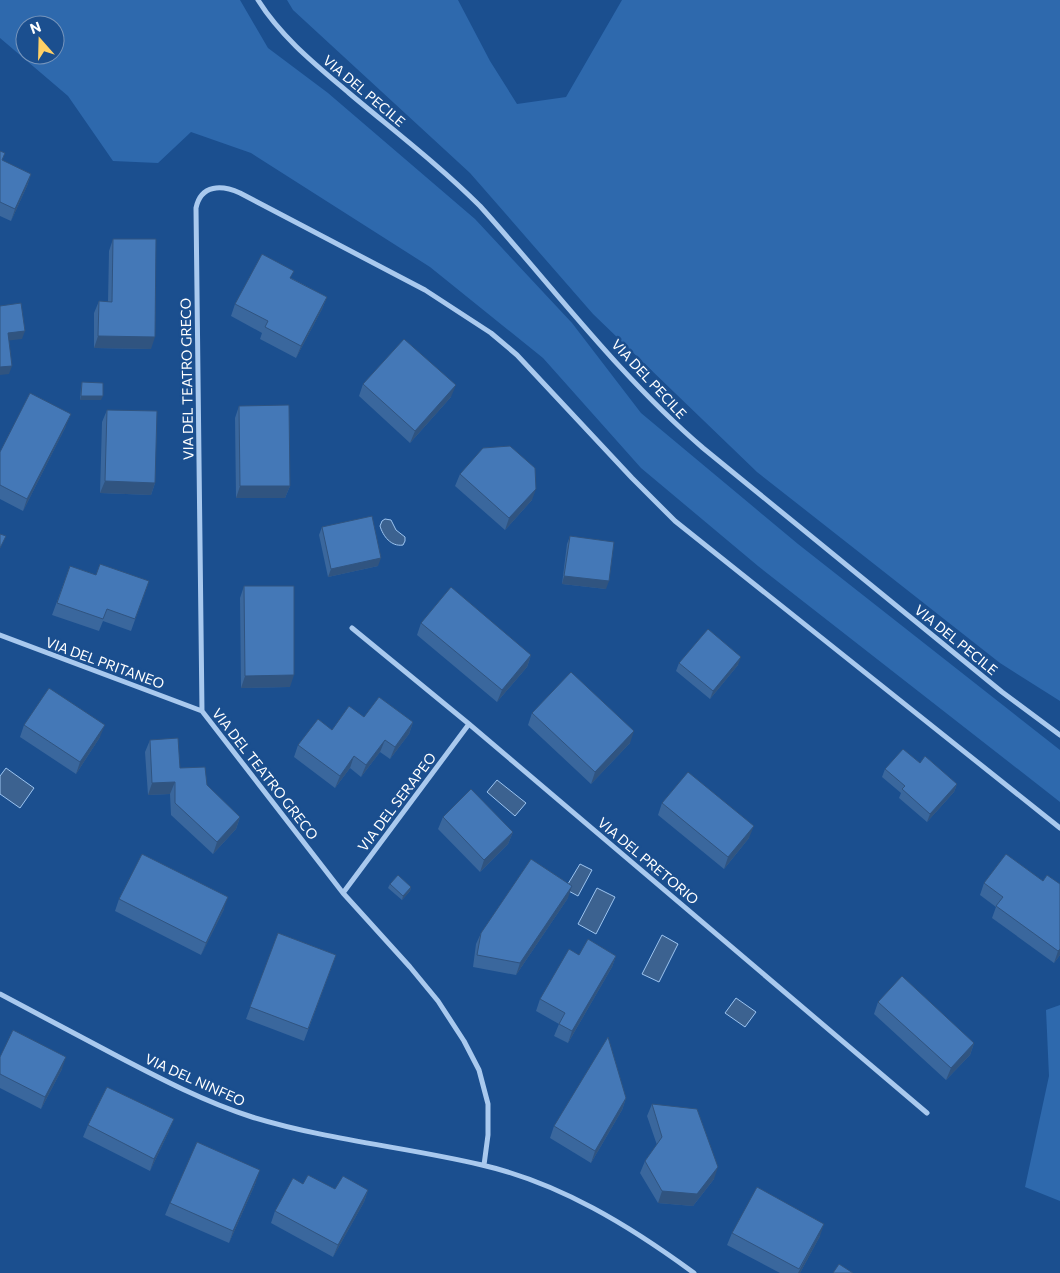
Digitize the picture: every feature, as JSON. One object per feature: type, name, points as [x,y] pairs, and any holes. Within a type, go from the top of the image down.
[{"type":"street","name":"VIA DEL PECILE","points":[[258,0],[282,30],[315,64],[454,181],[480,206],[632,380],[665,414],[703,448],[1002,692],[1060,735]]},
{"type":"street","name":"VIA DEL TEATRO GRECO","points":[[484,1165],[488,1135],[488,1104],[479,1070],[456,1028],[430,991],[343,893],[202,711],[196,208],[199,198],[207,191],[222,188],[240,193],[425,290],[491,333],[517,355],[632,478],[676,521],[1060,828]]},
{"type":"street","name":"VIA DEL PRETORIO","points":[[352,628],[469,724],[927,1113]]},
{"type":"street","name":"VIA DEL PRITANEO","points":[[0,636],[202,711]]},
{"type":"street","name":"VIA DEL SERAPEO","points":[[343,893],[469,724]]},
{"type":"street","name":"VIA DEL NINFEO","points":[[0,994],[164,1081],[239,1113],[317,1133],[484,1165],[547,1186],[581,1202],[636,1233],[694,1273]]},
{"type":"shaded area","points":[[0,0],[240,0],[268,48],[328,93],[475,219],[572,323],[641,413],[798,544],[1060,750],[1060,802],[758,566],[641,468],[543,358],[430,267],[251,153],[191,132],[158,163],[113,161],[68,96],[32,65],[65,65],[65,15],[15,15],[15,51],[0,38]]},
{"type":"shaded area","points":[[287,0],[458,0],[490,61],[517,104],[566,97],[622,0],[1060,0],[1060,701],[1000,663],[757,472],[593,314],[470,173],[293,10]]},
{"type":"shaded area","points":[[385,519],[391,520],[396,530],[405,537],[403,545],[391,543],[385,537],[380,526]]},
{"type":"shaded area","points":[[6,768],[34,788],[20,808],[0,794],[0,776]]},
{"type":"shaded area","points":[[497,780],[526,803],[515,816],[487,792]]},
{"type":"shaded area","points":[[580,864],[592,870],[578,896],[565,889]]},
{"type":"shaded area","points":[[597,888],[615,897],[596,934],[578,924]]},
{"type":"shaded area","points":[[662,935],[678,944],[659,982],[642,974]]},
{"type":"shaded area","points":[[736,998],[756,1012],[745,1027],[725,1013]]},
{"type":"shaded area","points":[[1060,1005],[1060,1201],[1025,1187],[1049,1076],[1046,1010]]},
{"type":"building","points":[[0,151],[5,153],[2,160],[31,174],[15,209],[0,202]]},
{"type":"building","points":[[113,239],[156,239],[155,337],[98,336],[99,301],[112,302]]},
{"type":"building","points":[[262,254],[294,271],[290,278],[327,297],[301,346],[265,327],[268,321],[235,304]]},
{"type":"building","points":[[21,303],[25,331],[8,333],[12,366],[0,367],[0,306]]},
{"type":"building","points":[[404,339],[456,385],[415,431],[363,384]]},
{"type":"building","points":[[82,382],[103,383],[103,396],[81,396]]},
{"type":"building","points":[[30,393],[71,414],[27,499],[0,485],[0,452]]},
{"type":"building","points":[[289,405],[290,486],[240,486],[239,406]]},
{"type":"building","points":[[107,410],[157,411],[155,483],[105,481]]},
{"type":"building","points":[[510,446],[535,468],[536,489],[509,518],[460,474],[483,448]]},
{"type":"building","points":[[372,516],[381,558],[331,569],[322,527]]},
{"type":"building","points":[[0,534],[6,536],[0,548]]},
{"type":"building","points":[[570,536],[614,542],[609,581],[564,576]]},
{"type":"building","points":[[100,564],[149,581],[135,619],[107,609],[103,619],[57,603],[70,566],[96,575]]},
{"type":"building","points":[[244,586],[294,586],[294,675],[245,676]]},
{"type":"building","points":[[451,587],[531,655],[502,690],[421,623]]},
{"type":"building","points":[[708,629],[741,657],[713,691],[679,663]]},
{"type":"building","points":[[571,672],[634,731],[595,772],[532,713]]},
{"type":"building","points":[[49,688],[105,725],[80,762],[24,725]]},
{"type":"building","points":[[379,697],[413,722],[395,747],[385,740],[366,765],[354,756],[340,776],[298,745],[318,719],[332,730],[349,706],[364,717]]},
{"type":"building","points":[[178,738],[180,768],[205,767],[207,785],[240,817],[217,842],[175,803],[175,782],[152,783],[150,740]]},
{"type":"building","points":[[903,749],[920,763],[925,756],[957,784],[930,814],[902,789],[905,786],[885,769]]},
{"type":"building","points":[[688,772],[754,826],[728,857],[662,803]]},
{"type":"building","points":[[471,789],[513,832],[484,860],[443,817]]},
{"type":"building","points":[[142,854],[228,897],[206,943],[119,899]]},
{"type":"building","points":[[1006,854],[1043,881],[1047,875],[1060,884],[1060,949],[1058,951],[996,906],[1003,897],[984,883]]},
{"type":"building","points":[[531,859],[572,886],[520,963],[477,955],[481,933]]},
{"type":"building","points":[[398,875],[411,887],[403,896],[390,884]]},
{"type":"building","points":[[278,933],[336,955],[308,1029],[250,1007]]},
{"type":"building","points":[[588,939],[616,956],[572,1031],[559,1024],[565,1013],[540,999],[569,949],[579,955]]},
{"type":"building","points":[[902,976],[974,1043],[951,1068],[878,1002]]},
{"type":"building","points":[[13,1030],[66,1057],[45,1097],[0,1074],[0,1057]]},
{"type":"building","points":[[608,1037],[626,1098],[595,1151],[554,1126]]},
{"type":"building","points":[[107,1087],[174,1119],[154,1159],[88,1125]]},
{"type":"building","points":[[652,1104],[697,1109],[718,1167],[697,1194],[662,1191],[645,1161],[662,1137]]},
{"type":"building","points":[[197,1142],[260,1170],[233,1231],[170,1203]]},
{"type":"building","points":[[308,1175],[335,1189],[343,1176],[368,1190],[338,1245],[275,1211],[293,1178],[303,1184]]},
{"type":"building","points":[[757,1187],[824,1224],[799,1269],[732,1233]]},
{"type":"building","points":[[839,1264],[853,1273],[833,1273]]}]
